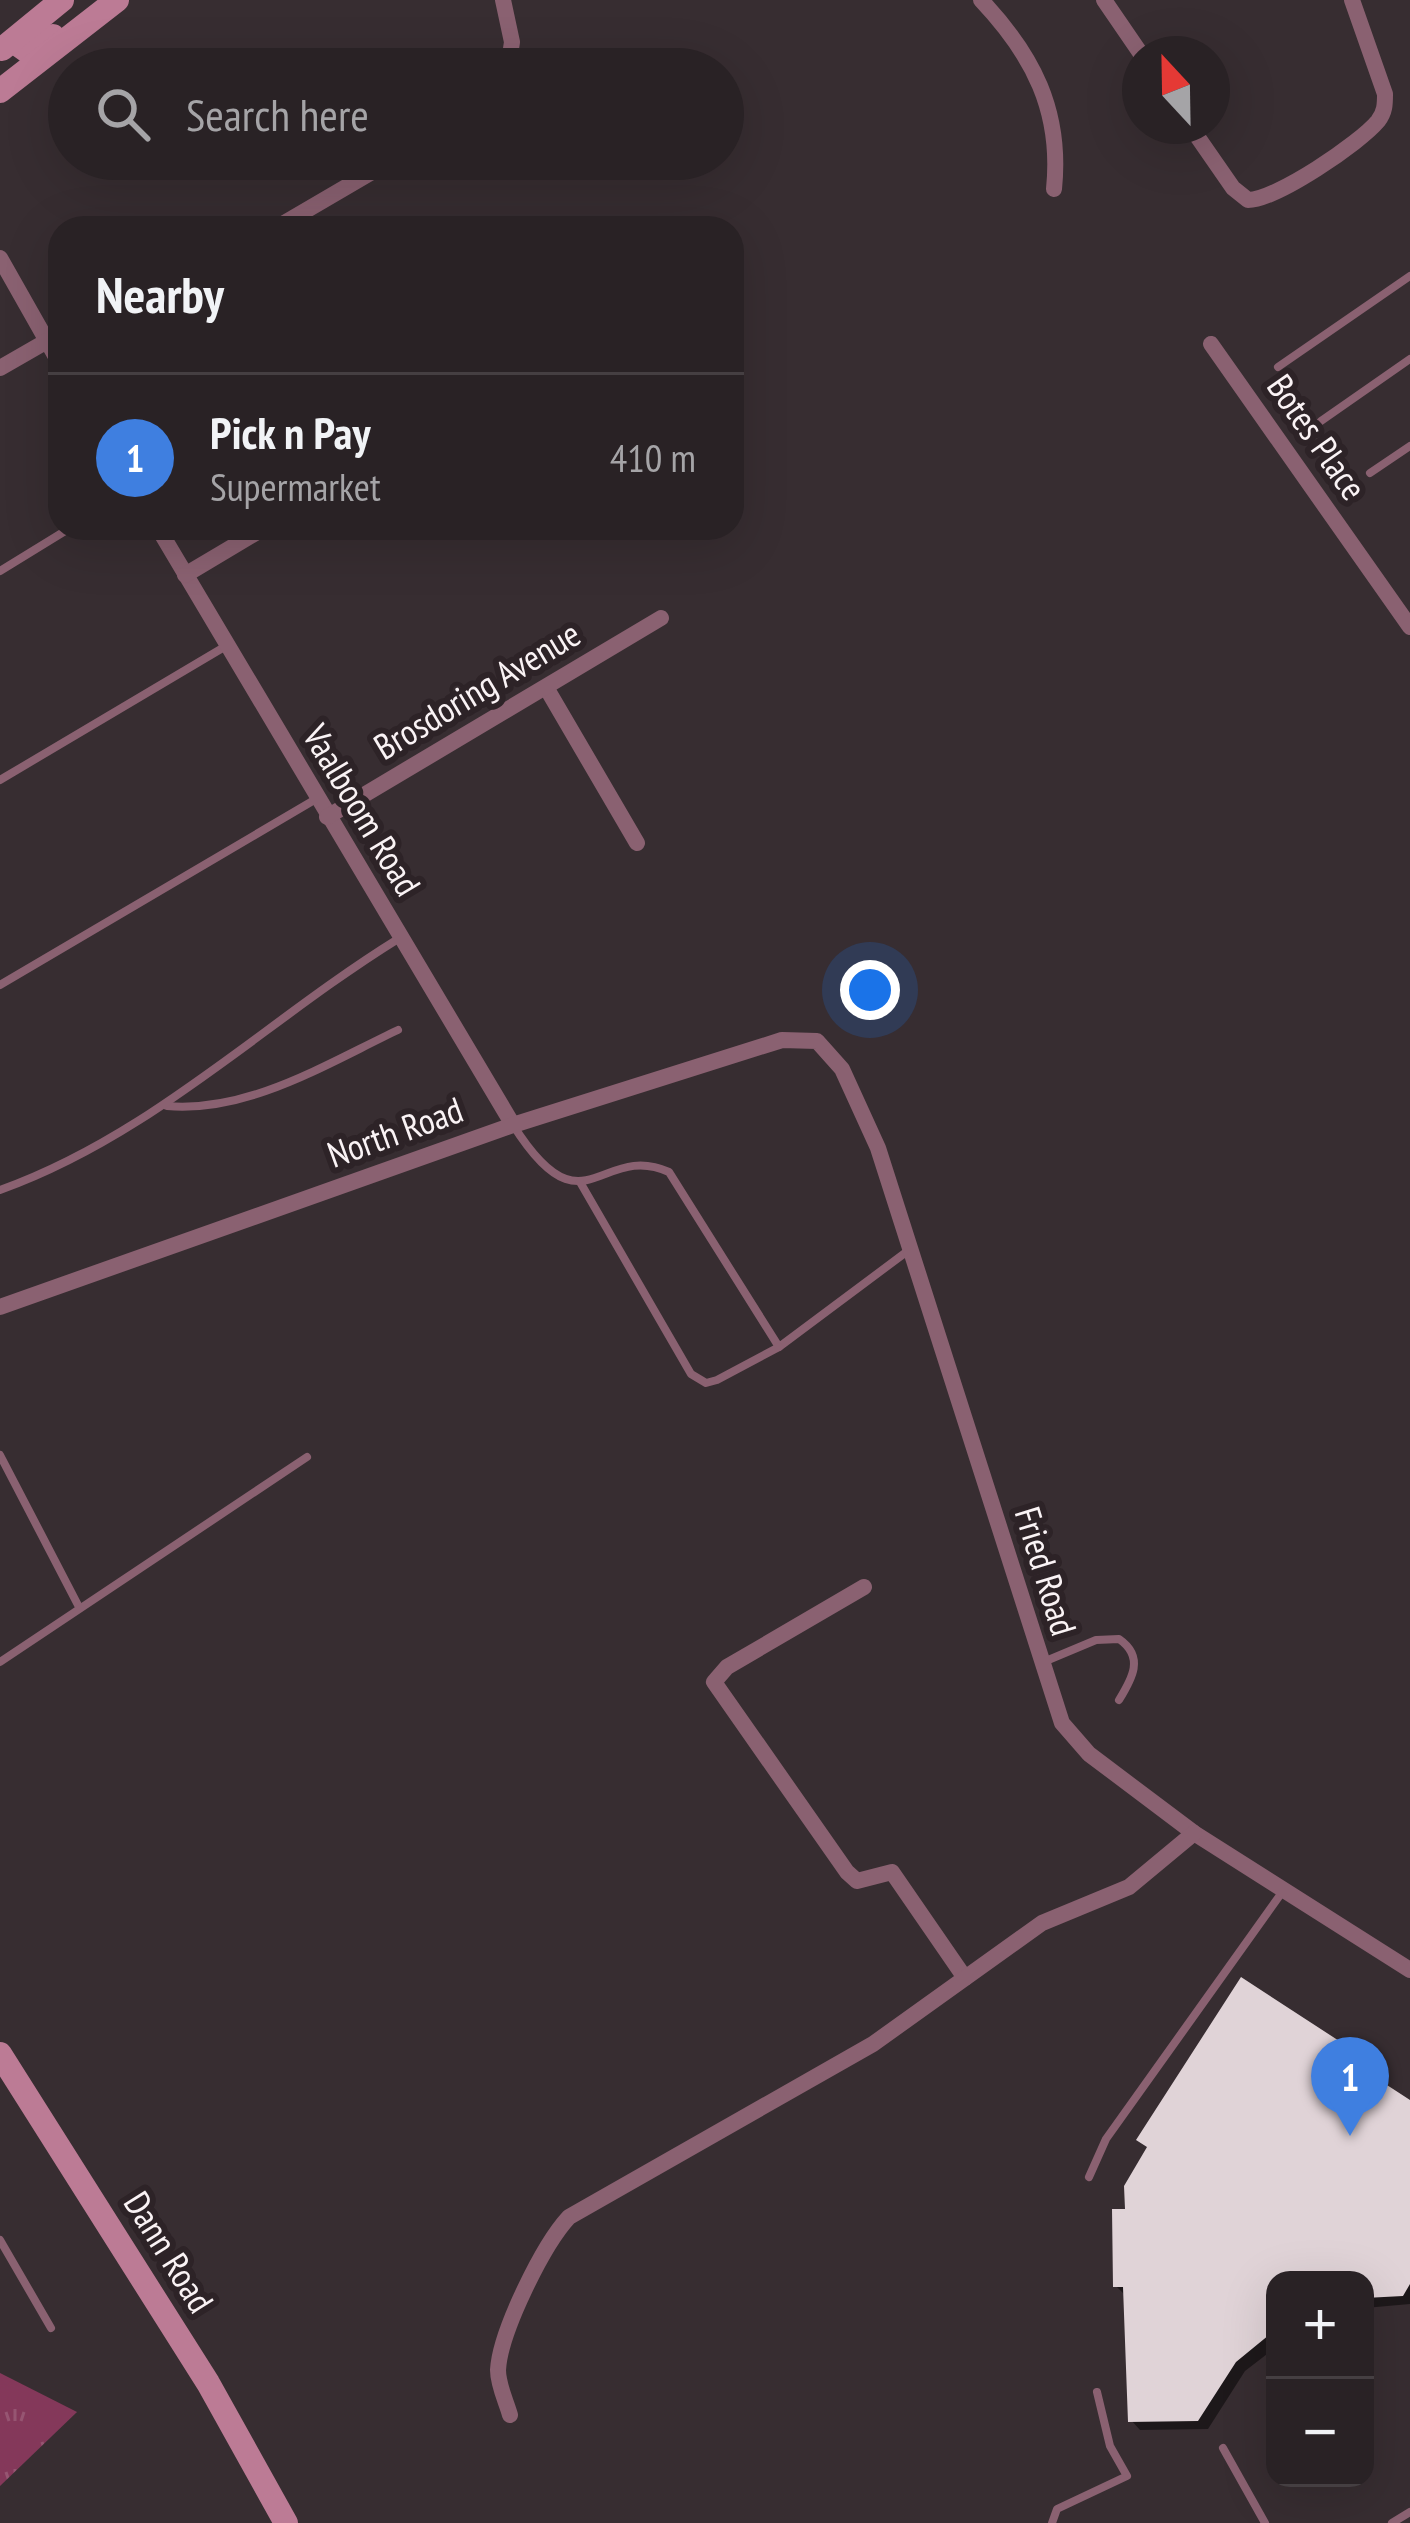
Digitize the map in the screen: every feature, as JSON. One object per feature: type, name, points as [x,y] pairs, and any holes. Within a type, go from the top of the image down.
[{"type":"main road","points":[[6,46],[62,0]]},
{"type":"main road","points":[[6,46],[27,52],[108,8]]},
{"type":"main road","points":[[56,48],[108,8]]},
{"type":"main road","points":[[0,91],[48,54]]},
{"type":"main road","name":"Dann Road","points":[[0,2054],[272,2491],[286,2523]]},
{"type":"main road","name":"Dann Road","points":[[272,2491],[301,2523]]},
{"type":"street","points":[[503,0],[511,48]]},
{"type":"street","points":[[980,0],[1010,31],[1042,84],[1056,141],[1054,189]]},
{"type":"street","points":[[1104,0],[1129,36]]},
{"type":"street","points":[[1202,144],[1233,188],[1248,200],[1276,194],[1370,129],[1385,109],[1385,94],[1352,0]]},
{"type":"street","points":[[297,216],[358,180]]},
{"type":"street","points":[[0,258],[48,334]]},
{"type":"street","points":[[0,368],[48,344]]},
{"type":"street","name":"Botes Place","points":[[1211,344],[1410,627]]},
{"type":"street","name":"Vaalboom Road","points":[[165,540],[513,1125]]},
{"type":"street","points":[[185,575],[244,540]]},
{"type":"street","name":"Brosdoring Avenue","points":[[327,818],[661,619]]},
{"type":"street","points":[[547,689],[637,843]]},
{"type":"street","name":"North Road","points":[[0,1307],[513,1125],[782,1040],[817,1041]]},
{"type":"street","name":"Fried Road","points":[[817,1041],[835,1057],[854,1090],[910,1249],[1054,1706],[1076,1739],[1194,1833],[1286,1887],[1410,1970]]},
{"type":"street","points":[[864,1587],[727,1666],[714,1682],[848,1872],[857,1881],[892,1872],[965,1978]]},
{"type":"street","points":[[510,2415],[497,2375],[502,2346],[552,2235],[568,2217],[873,2044],[1042,1923],[1130,1887],[1194,1833]]},
{"type":"lane","points":[[1278,367],[1410,276]]},
{"type":"lane","points":[[1321,421],[1410,359]]},
{"type":"lane","points":[[1370,473],[1410,446]]},
{"type":"lane","points":[[0,571],[50,540]]},
{"type":"lane","points":[[0,780],[227,646]]},
{"type":"lane","points":[[0,985],[316,799]]},
{"type":"lane","points":[[0,1190],[67,1162],[165,1106],[400,938]]},
{"type":"lane","points":[[165,1106],[219,1106],[298,1077],[398,1030]]},
{"type":"lane","points":[[513,1125],[538,1165],[580,1182],[650,1165],[669,1172],[778,1347]]},
{"type":"lane","points":[[580,1182],[691,1373],[706,1383],[817,1322],[875,1269],[910,1249]]},
{"type":"lane","points":[[0,1455],[79,1606]]},
{"type":"lane","points":[[0,1662],[307,1456]]},
{"type":"lane","points":[[1040,1664],[1096,1640],[1119,1640],[1133,1654],[1135,1666],[1118,1700]]},
{"type":"lane","points":[[1089,2177],[1106,2139],[1286,1887]]},
{"type":"lane","points":[[0,2240],[51,2328]]},
{"type":"lane","points":[[1052,2523],[1057,2509],[1126,2476],[1110,2446],[1097,2392]]},
{"type":"lane","points":[[1223,2448],[1265,2523]]},
{"type":"lane","points":[[1392,2523],[1410,2512]]},
{"type":"green space","points":[[0,2373],[77,2412],[0,2486]]},
{"type":"building","points":[[1241,1977],[1376,2065],[1370,2074],[1410,2100],[1410,2284],[1403,2296],[1374,2298],[1374,2271],[1266,2271],[1266,2337],[1236,2362],[1198,2421],[1128,2422],[1123,2287],[1113,2287],[1112,2209],[1125,2209],[1124,2186],[1147,2147],[1136,2140]]},
{"type":"place","name":"Pick n Pay","points":[[1350,2136]]}]
